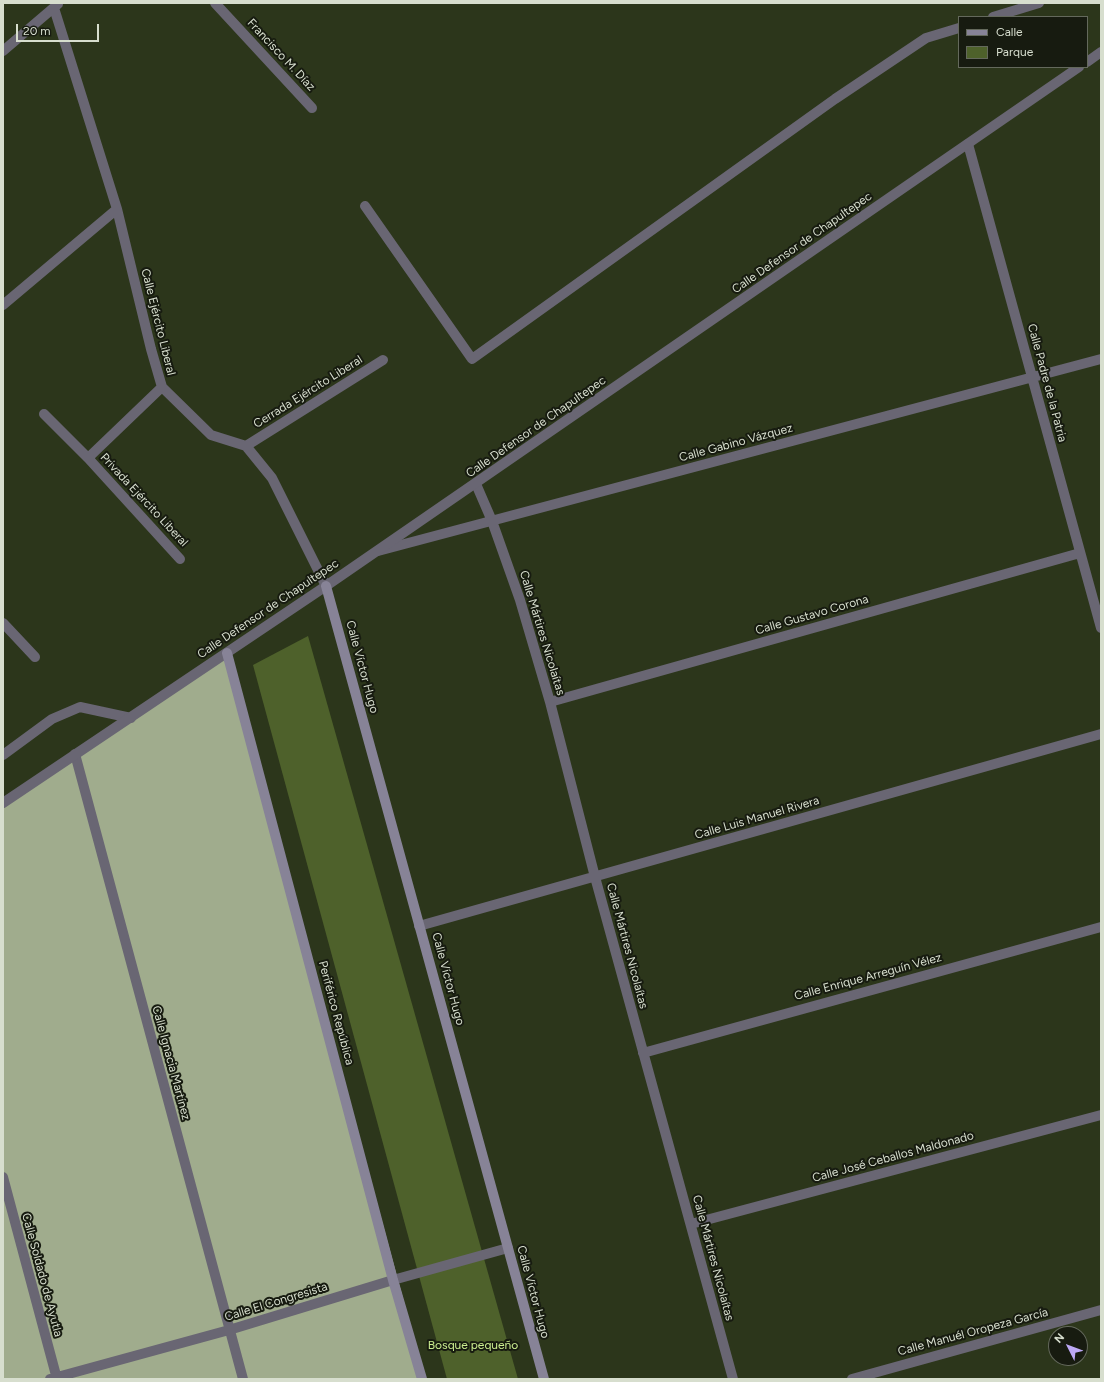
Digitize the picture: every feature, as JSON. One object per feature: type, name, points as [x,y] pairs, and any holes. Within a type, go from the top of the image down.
[{"type":"main road","name":"Calle Víctor Hugo","points":[[326,586],[544,1379]]},
{"type":"main road","name":"Periférico República","points":[[227,653],[394,1280],[422,1379]]},
{"type":"street","name":"Francisco M. Díaz","points":[[215,3],[312,108]]},
{"type":"street","points":[[996,16],[1039,3]]},
{"type":"street","points":[[3,51],[56,5]]},
{"type":"street","name":"Calle Ejército Liberal","points":[[56,5],[117,208],[151,349],[162,387],[211,435],[246,446]]},
{"type":"street","points":[[366,206],[472,359],[835,98],[926,38],[958,28]]},
{"type":"street","points":[[1088,61],[1101,52]]},
{"type":"street","name":"Calle Defensor de Chapultepec","points":[[3,803],[476,484],[1079,68]]},
{"type":"street","name":"Calle Padre de la Patria","points":[[968,144],[1101,628]]},
{"type":"street","points":[[3,305],[117,208]]},
{"type":"street","name":"Calle Gabino Vázquez","points":[[377,551],[1101,359]]},
{"type":"street","name":"Cerrada Ejército Liberal","points":[[246,446],[383,360]]},
{"type":"street","name":"Privada Ejército Liberal","points":[[88,458],[162,387]]},
{"type":"street","name":"Privada Ejército Liberal","points":[[44,414],[88,458],[180,559]]},
{"type":"street","points":[[246,446],[272,478],[326,586]]},
{"type":"street","name":"Calle Mártires Nicolaítas","points":[[476,484],[492,521],[520,600],[550,702],[594,877],[733,1379]]},
{"type":"street","name":"Calle Gustavo Corona","points":[[550,702],[1080,553]]},
{"type":"street","points":[[3,623],[35,657]]},
{"type":"street","points":[[3,755],[52,719],[80,708],[131,718]]},
{"type":"street","name":"Calle Luis Manuel Rivera","points":[[419,926],[1101,734]]},
{"type":"street","name":"Calle Ignacia Martínez","points":[[76,754],[243,1379]]},
{"type":"street","name":"Calle Enrique Arreguín Vélez","points":[[642,1053],[1101,927]]},
{"type":"street","name":"Calle José Ceballos Maldonado","points":[[691,1224],[1101,1115]]},
{"type":"street","name":"Calle Soldado de Ayutla","points":[[3,1177],[55,1378]]},
{"type":"street","name":"Calle El Congresista","points":[[55,1378],[229,1330],[394,1280],[508,1248]]},
{"type":"street","name":"Calle Manuél Oropeza García","points":[[852,1379],[1101,1310]]},
{"type":"green space","name":"Bosque pequeño","points":[[308,636],[518,1379],[447,1379],[253,665]]},
{"type":"building","points":[[227,653],[425,1379],[3,1379],[3,805]]}]
